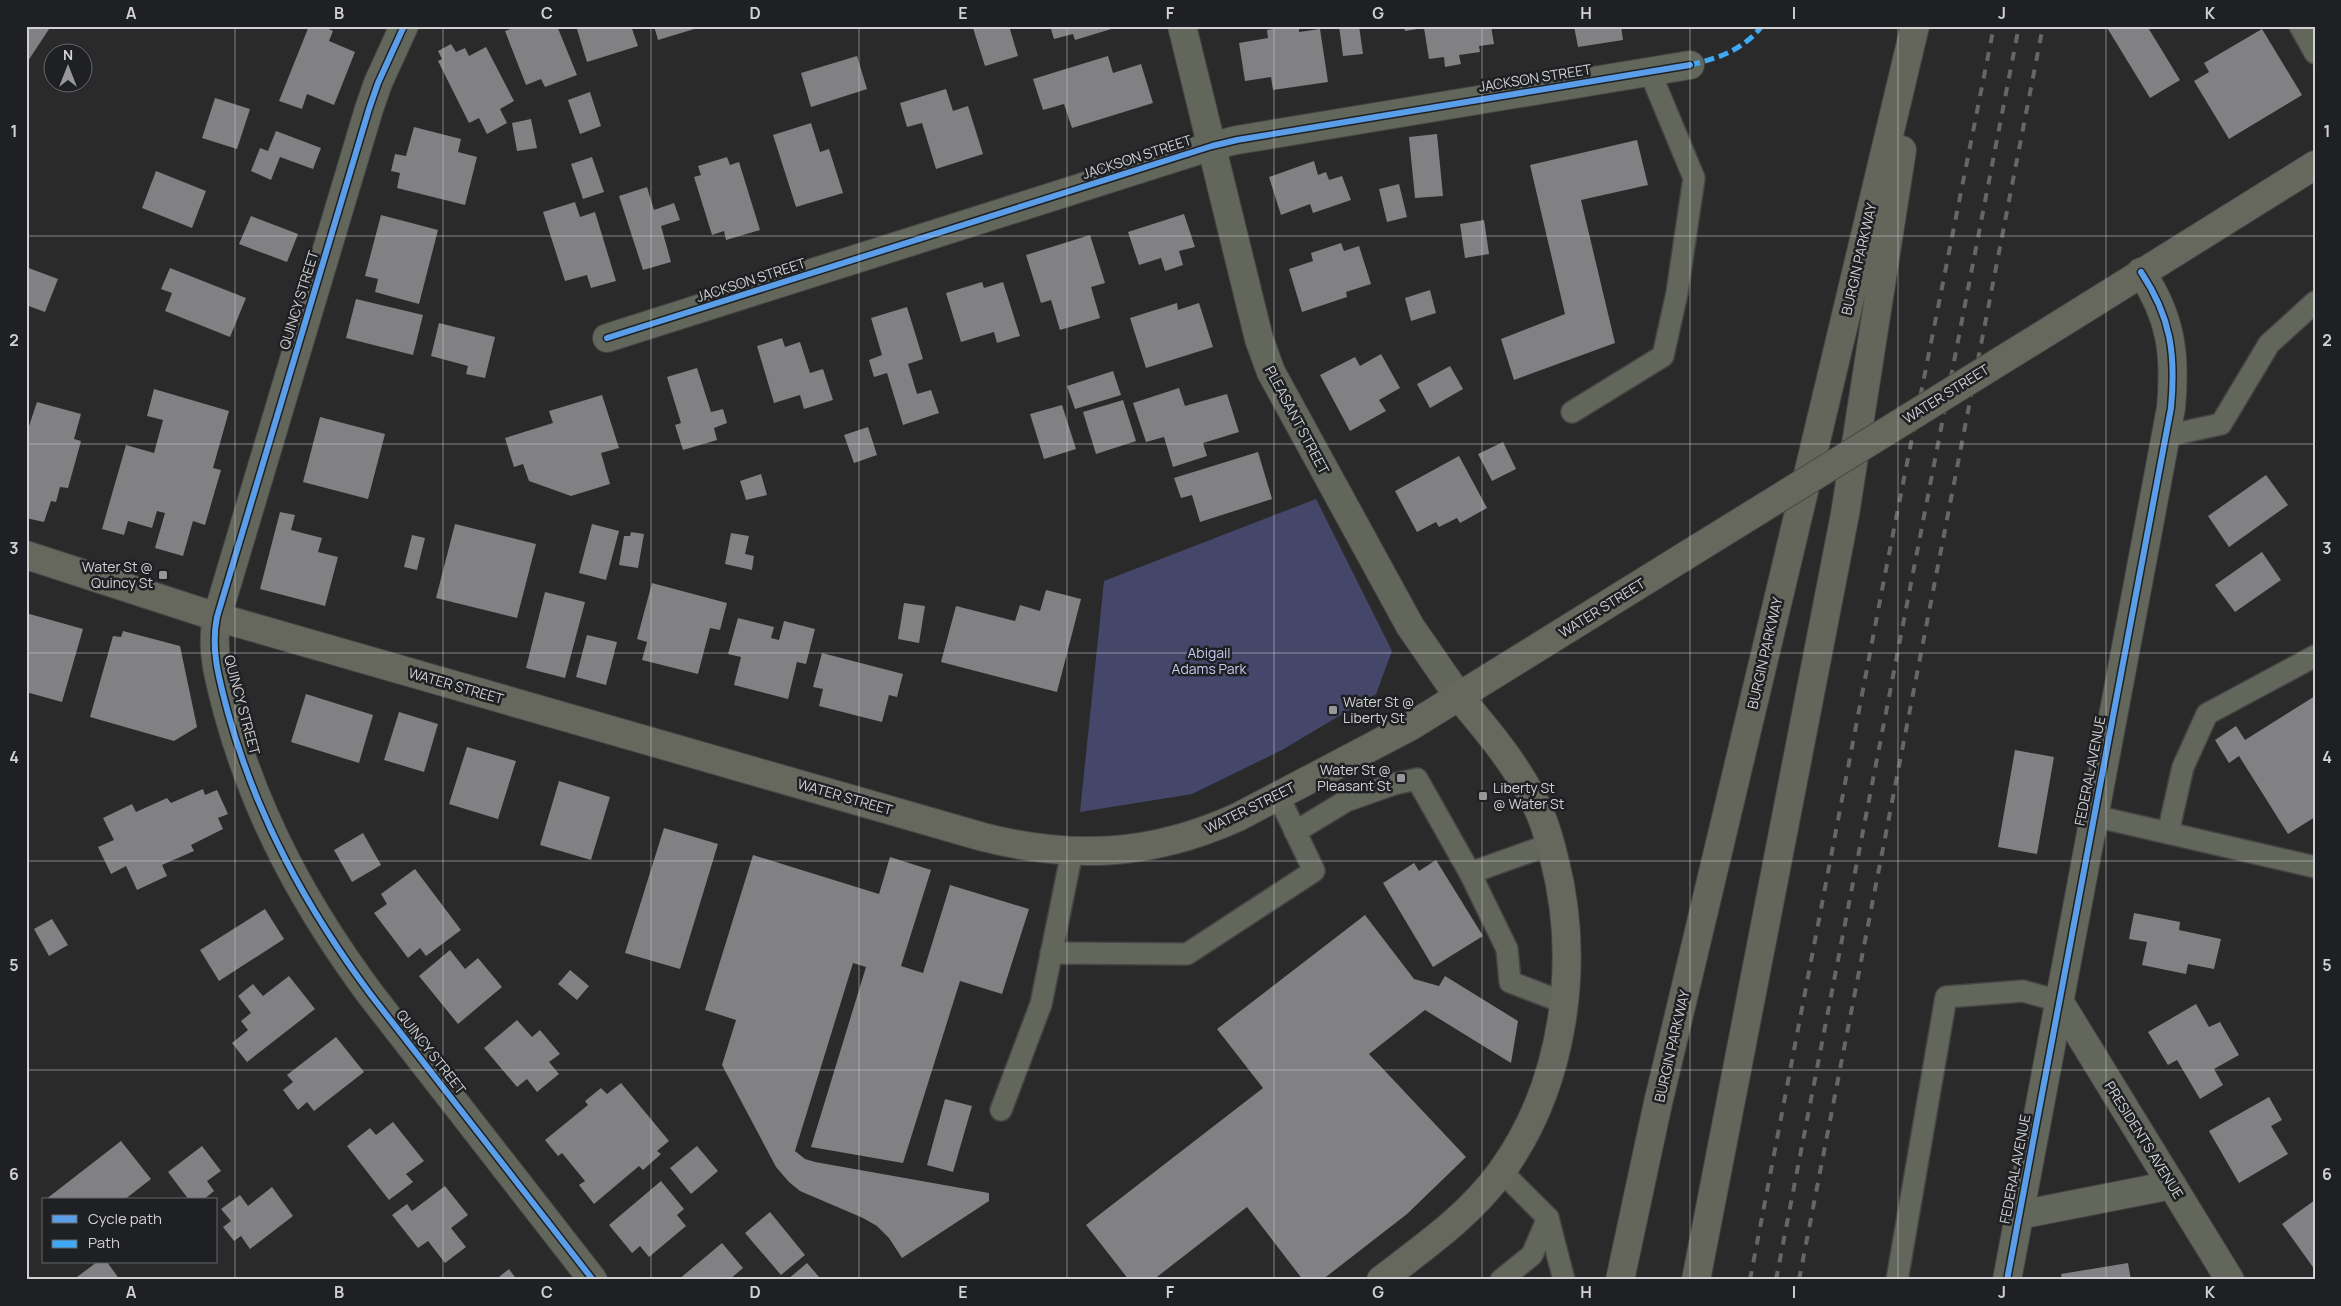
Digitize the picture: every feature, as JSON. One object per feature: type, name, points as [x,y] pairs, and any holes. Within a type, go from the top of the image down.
[{"type":"main road","name":"BURGIN PARKWAY","points":[[1620,1280],[1658,1103],[1915,26]]},
{"type":"main road","name":"BURGIN PARKWAY","points":[[1696,1280],[1845,514],[1922,26]]},
{"type":"main road","name":"WATER STREET","points":[[26,555],[217,617],[982,837],[1014,844],[1072,852],[1132,849],[1163,843],[1214,828],[1361,753],[1459,698],[2315,165]]},
{"type":"main road","points":[[1381,1280],[1458,1219],[1501,1172],[1516,1148],[1542,1092],[1553,1061],[1564,1002],[1566,920],[1550,844],[1540,812],[1526,784],[1490,732],[1459,698]]},
{"type":"street","name":"QUINCY STREET","points":[[404,26],[378,82],[369,109],[217,617],[214,636],[217,668],[233,732],[258,803],[292,875],[325,930],[351,968],[592,1280]]},
{"type":"street","name":"PLEASANT STREET","points":[[1182,26],[1259,339],[1271,372],[1410,626],[1459,698]]},
{"type":"street","name":"JACKSON STREET","points":[[607,338],[1212,146],[1237,140],[1690,65]]},
{"type":"street","name":"FEDERAL AVENUE","points":[[2006,1280],[2166,436],[2173,386],[2171,337],[2158,300],[2141,272]]},
{"type":"street","name":"PRESIDENTS AVENUE","points":[[2059,1001],[2230,1280]]},
{"type":"street","points":[[2019,1215],[2172,1185]]},
{"type":"lane","points":[[2300,26],[2315,53]]},
{"type":"lane","points":[[1572,412],[1663,356],[1676,293],[1694,178],[1650,72]]},
{"type":"lane","points":[[2166,436],[2221,424],[2269,344],[2315,302]]},
{"type":"lane","points":[[2168,833],[2183,767],[2207,714],[2315,656]]},
{"type":"lane","points":[[1295,832],[1346,801],[1394,784],[1417,779],[1470,873],[1507,949],[1510,982],[1564,1002]]},
{"type":"lane","points":[[1051,953],[1187,954],[1314,871],[1278,795]]},
{"type":"lane","points":[[2094,816],[2315,866]]},
{"type":"lane","points":[[1470,873],[1550,844]]},
{"type":"lane","points":[[1001,1110],[1041,1004],[1072,852]]},
{"type":"lane","points":[[1897,1280],[1946,997],[2023,991],[2059,1001]]},
{"type":"lane","points":[[1501,1172],[1548,1218],[1564,1280]]},
{"type":"lane","points":[[1501,1280],[1532,1255],[1548,1218]]},
{"type":"green space","name":"Abigail Adams Park","points":[[1316,499],[1392,651],[1376,694],[1282,750],[1192,794],[1080,812],[1104,581]]},
{"type":"building","points":[[26,26],[51,26],[26,64]]},
{"type":"building","points":[[309,26],[322,26],[333,31],[329,41],[355,52],[334,105],[307,94],[302,109],[279,101]]},
{"type":"building","points":[[509,26],[557,26],[577,75],[545,87],[541,79],[526,85],[505,31],[511,29]]},
{"type":"building","points":[[576,26],[631,26],[638,46],[587,62]]},
{"type":"building","points":[[654,26],[701,26],[701,27],[658,40]]},
{"type":"building","points":[[978,26],[1009,26],[1018,56],[985,66],[973,28]]},
{"type":"building","points":[[1050,26],[1118,27],[1075,40],[1073,34],[1054,39]]},
{"type":"building","points":[[1299,26],[1299,32],[1320,29],[1328,82],[1273,90],[1271,77],[1245,81],[1239,43],[1268,38],[1267,30]]},
{"type":"building","points":[[1339,26],[1359,26],[1363,54],[1343,56]]},
{"type":"building","points":[[1404,26],[1491,26],[1494,44],[1479,46],[1480,52],[1459,55],[1461,64],[1445,67],[1444,57],[1429,59],[1424,28],[1405,31]]},
{"type":"building","points":[[1574,26],[1621,26],[1623,40],[1578,47]]},
{"type":"building","points":[[2106,26],[2147,26],[2180,80],[2150,98]]},
{"type":"building","points":[[2262,29],[2302,95],[2229,139],[2194,81],[2209,72],[2204,63]]},
{"type":"building","points":[[451,44],[456,52],[465,48],[469,56],[486,47],[514,101],[500,109],[507,123],[487,134],[479,118],[469,123],[438,61],[442,59],[438,51]]},
{"type":"building","points":[[857,56],[867,89],[811,107],[801,73]]},
{"type":"building","points":[[1108,56],[1113,73],[1141,64],[1153,103],[1072,128],[1064,104],[1043,110],[1033,79]]},
{"type":"building","points":[[946,89],[953,111],[968,106],[983,154],[936,169],[922,123],[907,127],[900,103]]},
{"type":"building","points":[[590,92],[601,126],[580,134],[568,100]]},
{"type":"building","points":[[215,98],[250,109],[237,149],[202,138]]},
{"type":"building","points":[[531,119],[537,148],[517,151],[512,123]]},
{"type":"building","points":[[811,123],[820,152],[829,149],[843,193],[796,207],[773,135]]},
{"type":"building","points":[[414,127],[461,139],[458,152],[477,157],[465,205],[397,188],[400,173],[391,171],[395,154],[406,156]]},
{"type":"building","points":[[276,131],[321,148],[313,169],[280,157],[271,180],[251,171],[260,148],[268,151]]},
{"type":"building","points":[[1437,134],[1443,196],[1415,198],[1409,137]]},
{"type":"building","points":[[1637,140],[1648,185],[1581,200],[1615,343],[1514,380],[1501,339],[1565,314],[1530,165]]},
{"type":"building","points":[[592,157],[604,192],[583,199],[571,164]]},
{"type":"building","points":[[727,157],[730,165],[739,162],[760,230],[726,240],[724,231],[712,235],[694,177],[701,175],[698,166]]},
{"type":"building","points":[[1314,161],[1318,175],[1326,172],[1329,180],[1342,176],[1351,200],[1313,213],[1310,204],[1281,215],[1269,177]]},
{"type":"building","points":[[156,171],[206,191],[192,228],[142,208]]},
{"type":"building","points":[[1399,184],[1407,217],[1387,222],[1379,189]]},
{"type":"building","points":[[647,187],[654,210],[674,203],[680,220],[661,226],[671,262],[643,270],[619,196]]},
{"type":"building","points":[[575,202],[580,217],[595,212],[616,281],[591,288],[587,275],[565,281],[543,212]]},
{"type":"building","points":[[1184,214],[1195,247],[1179,251],[1183,265],[1165,271],[1161,258],[1139,265],[1128,232]]},
{"type":"building","points":[[381,215],[438,230],[419,304],[375,292],[378,279],[365,276]]},
{"type":"building","points":[[251,216],[298,234],[287,262],[239,244]]},
{"type":"building","points":[[1484,220],[1489,254],[1465,258],[1460,224]]},
{"type":"building","points":[[1090,235],[1105,283],[1091,287],[1100,318],[1060,330],[1051,300],[1041,303],[1026,255]]},
{"type":"building","points":[[1341,243],[1344,251],[1359,246],[1371,284],[1346,292],[1347,297],[1302,312],[1289,269],[1313,261],[1311,253]]},
{"type":"building","points":[[26,267],[58,279],[45,312],[26,305]]},
{"type":"building","points":[[170,268],[246,298],[230,337],[165,311],[172,293],[161,289]]},
{"type":"building","points":[[982,282],[984,288],[1003,282],[1020,336],[997,343],[994,332],[961,342],[946,293]]},
{"type":"building","points":[[1430,290],[1436,313],[1411,321],[1405,298]]},
{"type":"building","points":[[356,299],[423,315],[413,355],[346,338]]},
{"type":"building","points":[[1177,303],[1178,310],[1199,303],[1213,347],[1146,368],[1130,318]]},
{"type":"building","points":[[907,307],[923,359],[908,364],[917,394],[931,390],[939,413],[903,425],[887,373],[874,377],[869,360],[882,355],[871,318]]},
{"type":"building","points":[[439,323],[495,337],[485,378],[466,374],[468,366],[431,356]]},
{"type":"building","points":[[782,338],[785,347],[800,342],[810,373],[823,369],[833,400],[804,409],[800,395],[774,403],[757,346]]},
{"type":"building","points":[[1381,354],[1400,388],[1379,400],[1386,411],[1350,431],[1320,375],[1355,357],[1360,366]]},
{"type":"building","points":[[1450,366],[1463,389],[1430,408],[1417,384]]},
{"type":"building","points":[[697,368],[711,412],[723,409],[727,423],[714,428],[717,440],[683,450],[675,425],[681,423],[667,377]]},
{"type":"building","points":[[1113,371],[1121,395],[1075,409],[1067,386]]},
{"type":"building","points":[[1179,388],[1185,406],[1227,394],[1239,432],[1203,443],[1207,456],[1173,467],[1164,437],[1146,442],[1133,403]]},
{"type":"building","points":[[154,389],[229,411],[213,468],[221,470],[205,525],[193,521],[183,556],[155,548],[165,513],[157,511],[152,528],[128,521],[124,535],[102,529],[126,445],[154,453],[163,420],[147,416]]},
{"type":"building","points":[[602,395],[619,448],[601,453],[610,484],[571,496],[529,481],[523,464],[514,467],[505,438],[553,423],[549,411]]},
{"type":"building","points":[[1123,400],[1136,441],[1096,454],[1083,412]]},
{"type":"building","points":[[37,402],[81,414],[74,439],[81,441],[68,488],[60,487],[56,502],[51,501],[44,522],[26,518],[26,425],[29,426]]},
{"type":"building","points":[[1062,405],[1076,449],[1044,459],[1030,414]]},
{"type":"building","points":[[320,417],[385,434],[368,499],[303,482]]},
{"type":"building","points":[[868,427],[877,455],[854,463],[844,435]]},
{"type":"building","points":[[1503,442],[1516,469],[1492,481],[1478,454]]},
{"type":"building","points":[[1258,452],[1272,499],[1200,522],[1192,495],[1181,498],[1174,478]]},
{"type":"building","points":[[1459,456],[1487,508],[1460,523],[1457,518],[1439,527],[1436,522],[1417,532],[1395,491]]},
{"type":"building","points":[[761,474],[767,495],[746,500],[740,481]]},
{"type":"building","points":[[2266,475],[2288,505],[2229,547],[2208,516]]},
{"type":"building","points":[[280,512],[295,515],[291,530],[322,538],[318,552],[338,557],[325,606],[260,589]]},
{"type":"building","points":[[455,524],[536,544],[517,618],[436,598]]},
{"type":"building","points":[[592,524],[619,531],[606,580],[579,573]]},
{"type":"building","points":[[631,532],[644,534],[638,568],[619,565],[624,536],[630,536]]},
{"type":"building","points":[[731,533],[749,536],[745,554],[754,556],[752,570],[725,564]]},
{"type":"building","points":[[412,535],[425,538],[417,570],[404,567]]},
{"type":"building","points":[[2262,552],[2281,580],[2235,612],[2215,585]]},
{"type":"building","points":[[652,583],[727,603],[720,630],[710,628],[698,674],[642,660],[647,642],[637,639]]},
{"type":"building","points":[[1046,590],[1081,599],[1057,692],[941,662],[956,606],[1015,621],[1020,605],[1040,611]]},
{"type":"building","points":[[545,592],[585,602],[565,678],[526,668]]},
{"type":"building","points":[[904,603],[925,606],[919,643],[898,639]]},
{"type":"building","points":[[26,613],[83,629],[62,702],[26,692]]},
{"type":"building","points":[[738,618],[774,627],[771,638],[779,640],[784,621],[815,629],[806,664],[797,662],[788,699],[734,685],[741,657],[728,654]]},
{"type":"building","points":[[123,631],[180,646],[197,727],[174,741],[90,717],[113,636],[121,637]]},
{"type":"building","points":[[587,635],[617,642],[606,685],[576,677]]},
{"type":"building","points":[[822,653],[903,674],[897,697],[889,695],[882,722],[819,706],[823,689],[813,687]]},
{"type":"building","points":[[306,694],[373,715],[359,763],[291,742]]},
{"type":"building","points":[[2315,696],[2315,817],[2288,834],[2239,756],[2229,763],[2215,740],[2236,726],[2245,740]]},
{"type":"building","points":[[399,712],[438,724],[424,772],[384,760]]},
{"type":"building","points":[[467,747],[516,761],[498,819],[449,804]]},
{"type":"building","points":[[2015,750],[2054,757],[2037,854],[1998,847]]},
{"type":"building","points":[[559,781],[610,797],[591,860],[540,845]]},
{"type":"building","points":[[203,789],[205,795],[217,790],[228,814],[218,818],[223,829],[191,845],[194,851],[162,865],[167,876],[137,890],[126,866],[111,874],[98,847],[114,840],[103,818],[132,804],[136,812],[167,798],[171,803]]},
{"type":"building","points":[[664,828],[718,844],[680,969],[625,953]]},
{"type":"building","points":[[363,833],[381,865],[352,882],[334,850]]},
{"type":"building","points":[[753,855],[879,894],[890,857],[931,870],[901,966],[923,973],[950,885],[1029,909],[1002,994],[960,981],[903,1163],[811,1147],[866,967],[853,963],[795,1151],[805,1159],[815,1162],[989,1193],[989,1201],[902,1258],[889,1238],[877,1226],[800,1191],[789,1182],[776,1167],[722,1065],[736,1020],[705,1010]]},
{"type":"building","points":[[1436,860],[1483,936],[1433,967],[1383,883],[1414,863],[1419,871]]},
{"type":"building","points":[[415,869],[461,930],[426,956],[420,948],[408,958],[374,913],[387,904],[381,894]]},
{"type":"building","points":[[265,909],[284,939],[219,981],[200,950]]},
{"type":"building","points":[[2134,913],[2180,922],[2179,930],[2221,939],[2214,969],[2188,964],[2186,974],[2142,965],[2147,942],[2129,939]]},
{"type":"building","points":[[1365,915],[1414,979],[1439,986],[1445,976],[1518,1021],[1511,1063],[1425,1010],[1369,1054],[1466,1157],[1407,1214],[1322,1280],[1303,1280],[1247,1207],[1153,1280],[1129,1280],[1086,1225],[1263,1088],[1217,1029]]},
{"type":"building","points":[[52,919],[68,945],[49,956],[34,929]]},
{"type":"building","points":[[450,950],[465,969],[478,958],[502,987],[458,1024],[419,976]]},
{"type":"building","points":[[570,970],[589,986],[577,1000],[558,984]]},
{"type":"building","points":[[289,976],[315,1009],[247,1062],[232,1043],[248,1030],[241,1021],[251,1013],[238,996],[253,984],[263,996]]},
{"type":"building","points":[[2196,1004],[2209,1027],[2220,1022],[2239,1055],[2214,1069],[2223,1085],[2200,1099],[2177,1060],[2168,1065],[2148,1032]]},
{"type":"building","points":[[517,1020],[532,1037],[540,1030],[560,1054],[549,1062],[559,1074],[537,1092],[527,1079],[517,1087],[484,1048]]},
{"type":"building","points":[[336,1037],[364,1072],[314,1111],[307,1102],[298,1110],[283,1090],[293,1082],[287,1075]]},
{"type":"building","points":[[621,1083],[669,1141],[657,1151],[661,1154],[643,1170],[639,1166],[594,1204],[579,1185],[585,1181],[562,1153],[558,1156],[545,1140],[588,1105],[585,1101],[601,1088],[607,1094]]},
{"type":"building","points":[[2269,1097],[2282,1120],[2271,1126],[2288,1154],[2239,1183],[2209,1131]]},
{"type":"building","points":[[945,1099],[972,1106],[953,1172],[927,1165]]},
{"type":"building","points":[[393,1122],[424,1161],[406,1174],[413,1182],[389,1200],[347,1146],[370,1128],[376,1135]]},
{"type":"building","points":[[121,1141],[151,1179],[127,1198],[48,1198]]},
{"type":"building","points":[[202,1146],[221,1171],[207,1181],[214,1191],[205,1198],[188,1198],[168,1172]]},
{"type":"building","points":[[697,1146],[718,1171],[691,1194],[670,1168]]},
{"type":"building","points":[[661,1181],[684,1209],[677,1215],[686,1226],[649,1257],[640,1246],[632,1253],[609,1225]]},
{"type":"building","points":[[445,1186],[468,1215],[451,1228],[466,1247],[445,1263],[428,1241],[418,1248],[392,1215],[407,1204],[412,1211]]},
{"type":"building","points":[[272,1187],[293,1216],[250,1249],[241,1236],[234,1241],[223,1227],[231,1221],[221,1209],[240,1195],[248,1206]]},
{"type":"building","points":[[2315,1200],[2315,1270],[2282,1224]]},
{"type":"building","points":[[770,1212],[805,1255],[781,1275],[745,1233]]},
{"type":"building","points":[[722,1243],[743,1268],[729,1280],[678,1280]]},
{"type":"building","points":[[807,1263],[820,1278],[818,1280],[787,1280]]},
{"type":"building","points":[[2128,1263],[2131,1280],[2062,1280],[2061,1274]]},
{"type":"building","points":[[94,1264],[108,1264],[120,1280],[79,1280],[77,1277]]},
{"type":"building","points":[[509,1269],[517,1280],[495,1280]]},
{"type":"railway","points":[[1750,1280],[1887,564],[1994,26]]},
{"type":"railway","points":[[1776,1280],[2019,26]]},
{"type":"railway","points":[[1799,1280],[2043,26]]},
{"type":"marked path","points":[[1690,65],[1730,52],[1747,41],[1762,26]]},
{"type":"cycle path","points":[[404,26],[378,83],[369,109],[217,617],[215,654],[222,690],[240,752],[269,826],[305,896],[371,995],[593,1280]]},
{"type":"cycle path","points":[[607,338],[1212,146],[1237,140],[1690,65]]},
{"type":"cycle path","points":[[2007,1280],[2171,408],[2173,370],[2169,337],[2159,305],[2141,272]]},
{"type":"place","name":"Water St @ Quincy St","points":[[163,575]]},
{"type":"place","name":"Water St @ Liberty St","points":[[1333,710]]},
{"type":"place","name":"Water St @ Pleasant St","points":[[1401,778]]},
{"type":"place","name":"Liberty St @ Water St","points":[[1483,796]]}]
